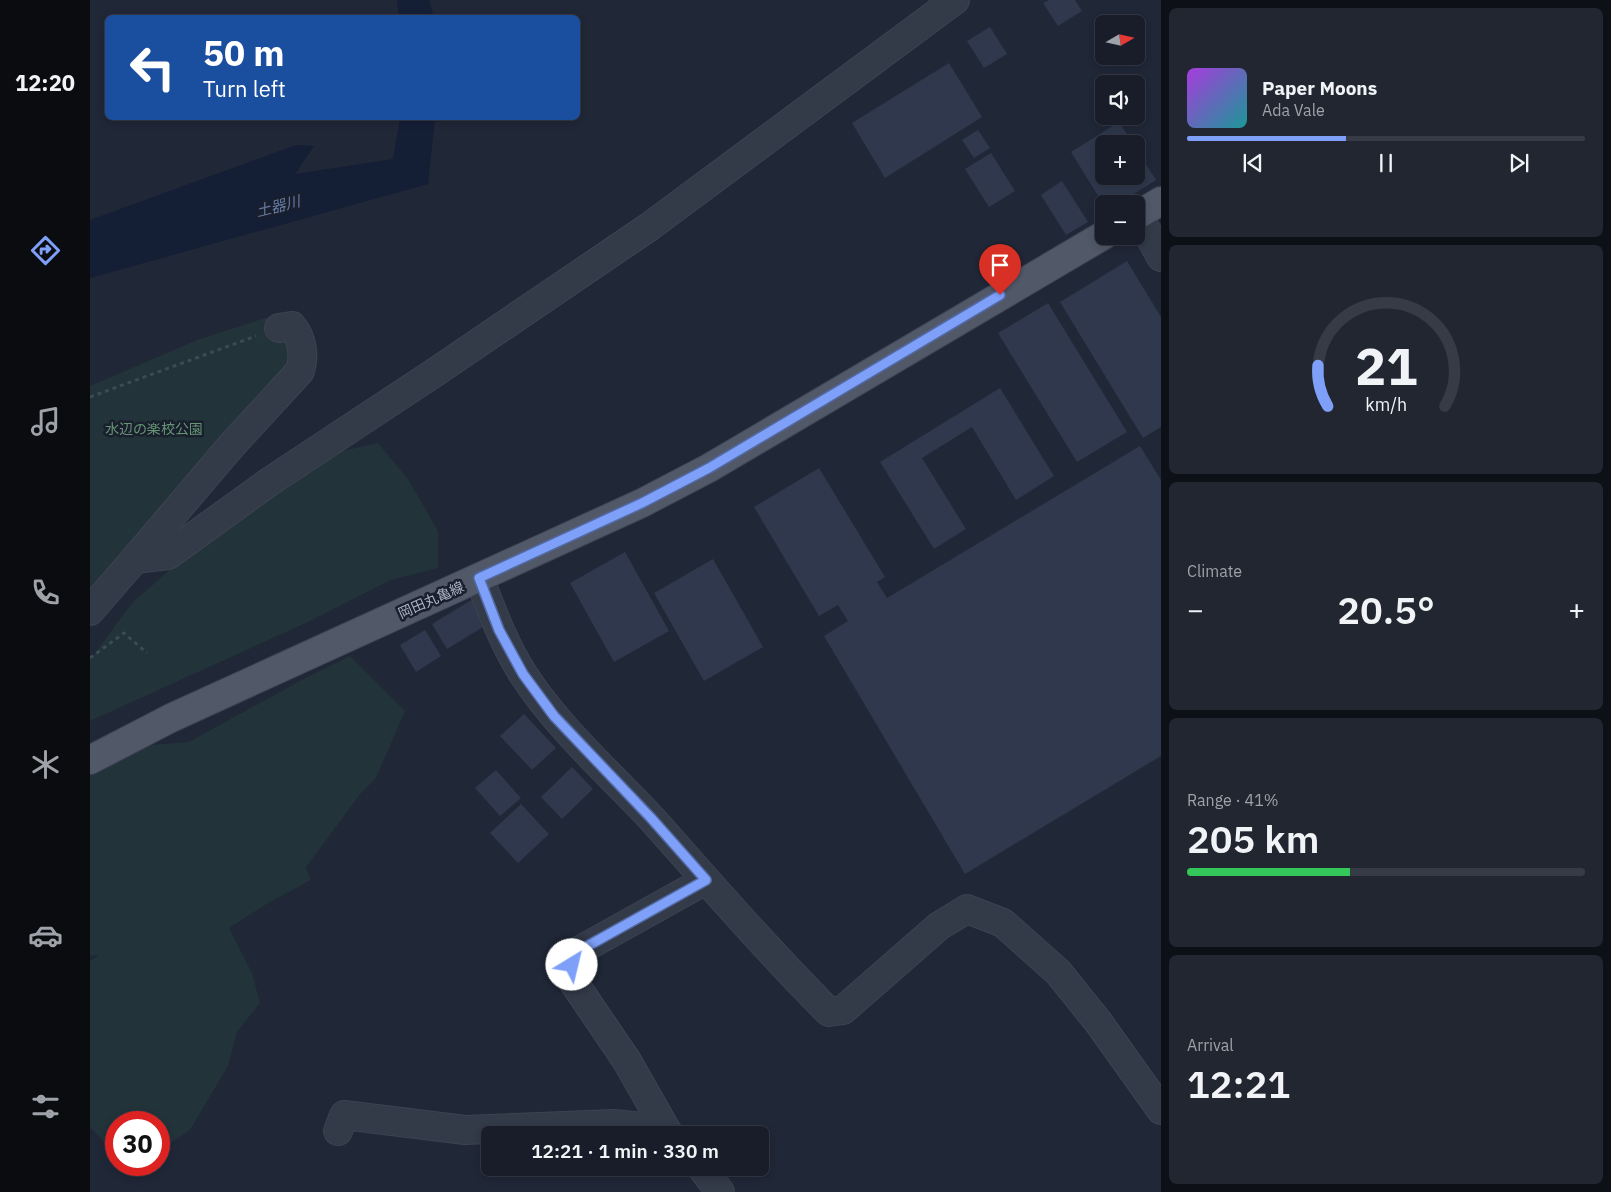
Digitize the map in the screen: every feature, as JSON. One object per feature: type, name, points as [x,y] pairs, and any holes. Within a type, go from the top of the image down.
[{"type":"main road","points":[[1145,210],[1161,201]]},
{"type":"main road","name":"岡田丸亀線","points":[[90,760],[171,718],[642,503],[709,468],[1095,240]]},
{"type":"street","points":[[135,559],[168,555],[269,482],[649,227],[956,0]]},
{"type":"street","points":[[1145,229],[1161,257]]},
{"type":"street","points":[[90,611],[232,445],[300,371],[302,344],[299,334],[292,326],[279,328]]},
{"type":"street","points":[[479,578],[499,630],[523,674],[549,709],[706,880],[779,963],[830,1012],[843,1010],[939,926],[967,909],[1003,923],[1058,972],[1099,1023],[1161,1110]]},
{"type":"street","points":[[665,1126],[627,1061],[570,977],[575,953],[706,880]]},
{"type":"street","points":[[338,1131],[344,1115],[465,1130],[481,1129]]},
{"type":"street","points":[[564,1126],[613,1124],[632,1126]]},
{"type":"street","points":[[708,1176],[720,1192]]},
{"type":"path","points":[[90,397],[279,328]]},
{"type":"path","points":[[90,658],[124,633],[147,653]]},
{"type":"green space","name":"水辺の楽校公園","points":[[276,317],[298,354],[90,598],[90,386],[197,340],[265,318]]},
{"type":"green space","points":[[378,443],[408,479],[438,531],[438,568],[391,580],[306,623],[90,721],[90,660],[131,604],[202,541],[314,457]]},
{"type":"green space","points":[[350,656],[405,711],[376,778],[361,793],[306,867],[311,880],[268,903],[229,928],[252,973],[260,1003],[237,1032],[228,1066],[190,1130],[170,1144],[170,1111],[105,1111],[105,1143],[90,1127],[90,961],[99,955],[90,956],[90,774],[136,749],[152,745],[189,742],[298,682]]},
{"type":"water","points":[[397,0],[429,0],[433,15],[399,15]]},
{"type":"water","name":"土器川","points":[[400,120],[435,120],[428,184],[90,278],[90,220],[296,145],[314,146],[295,174],[393,159]]},
{"type":"building","points":[[1049,0],[1075,0],[1082,11],[1058,26],[1043,3]]},
{"type":"building","points":[[990,27],[1007,54],[984,68],[967,41]]},
{"type":"building","points":[[949,63],[982,117],[885,178],[852,123]]},
{"type":"building","points":[[1114,125],[1121,125],[1127,135],[1098,135]]},
{"type":"building","points":[[978,130],[990,148],[974,158],[962,140]]},
{"type":"building","points":[[1095,137],[1095,185],[1145,185],[1145,163],[1156,180],[1132,195],[1097,195],[1071,152]]},
{"type":"building","points":[[991,153],[1015,191],[989,207],[965,169]]},
{"type":"building","points":[[1062,181],[1088,222],[1066,235],[1041,195]]},
{"type":"building","points":[[1127,261],[1161,317],[1161,427],[1143,438],[1060,302]]},
{"type":"building","points":[[1048,303],[1127,432],[1077,462],[998,333]]},
{"type":"building","points":[[1000,388],[1054,476],[1016,500],[972,427],[922,458],[966,529],[934,549],[880,462]]},
{"type":"building","points":[[1140,446],[1161,480],[1161,756],[965,874],[824,636],[848,621],[838,605],[819,616],[754,507],[819,468],[885,577],[877,582],[887,598]]},
{"type":"building","points":[[625,552],[669,631],[614,662],[570,583]]},
{"type":"building","points":[[713,559],[763,647],[704,681],[654,593]]},
{"type":"building","points":[[478,596],[493,621],[447,649],[432,624]]},
{"type":"building","points":[[425,630],[441,656],[416,672],[400,645]]},
{"type":"building","points":[[524,714],[556,748],[532,770],[500,736]]},
{"type":"building","points":[[572,767],[593,789],[562,819],[541,797]]},
{"type":"building","points":[[496,770],[521,798],[500,816],[475,788]]},
{"type":"building","points":[[521,804],[549,834],[518,863],[490,833]]},
{"type":"route","points":[[572,965],[575,953],[706,880],[651,818],[554,716],[523,674],[499,630],[479,578],[642,503],[709,468],[1000,295]]}]
